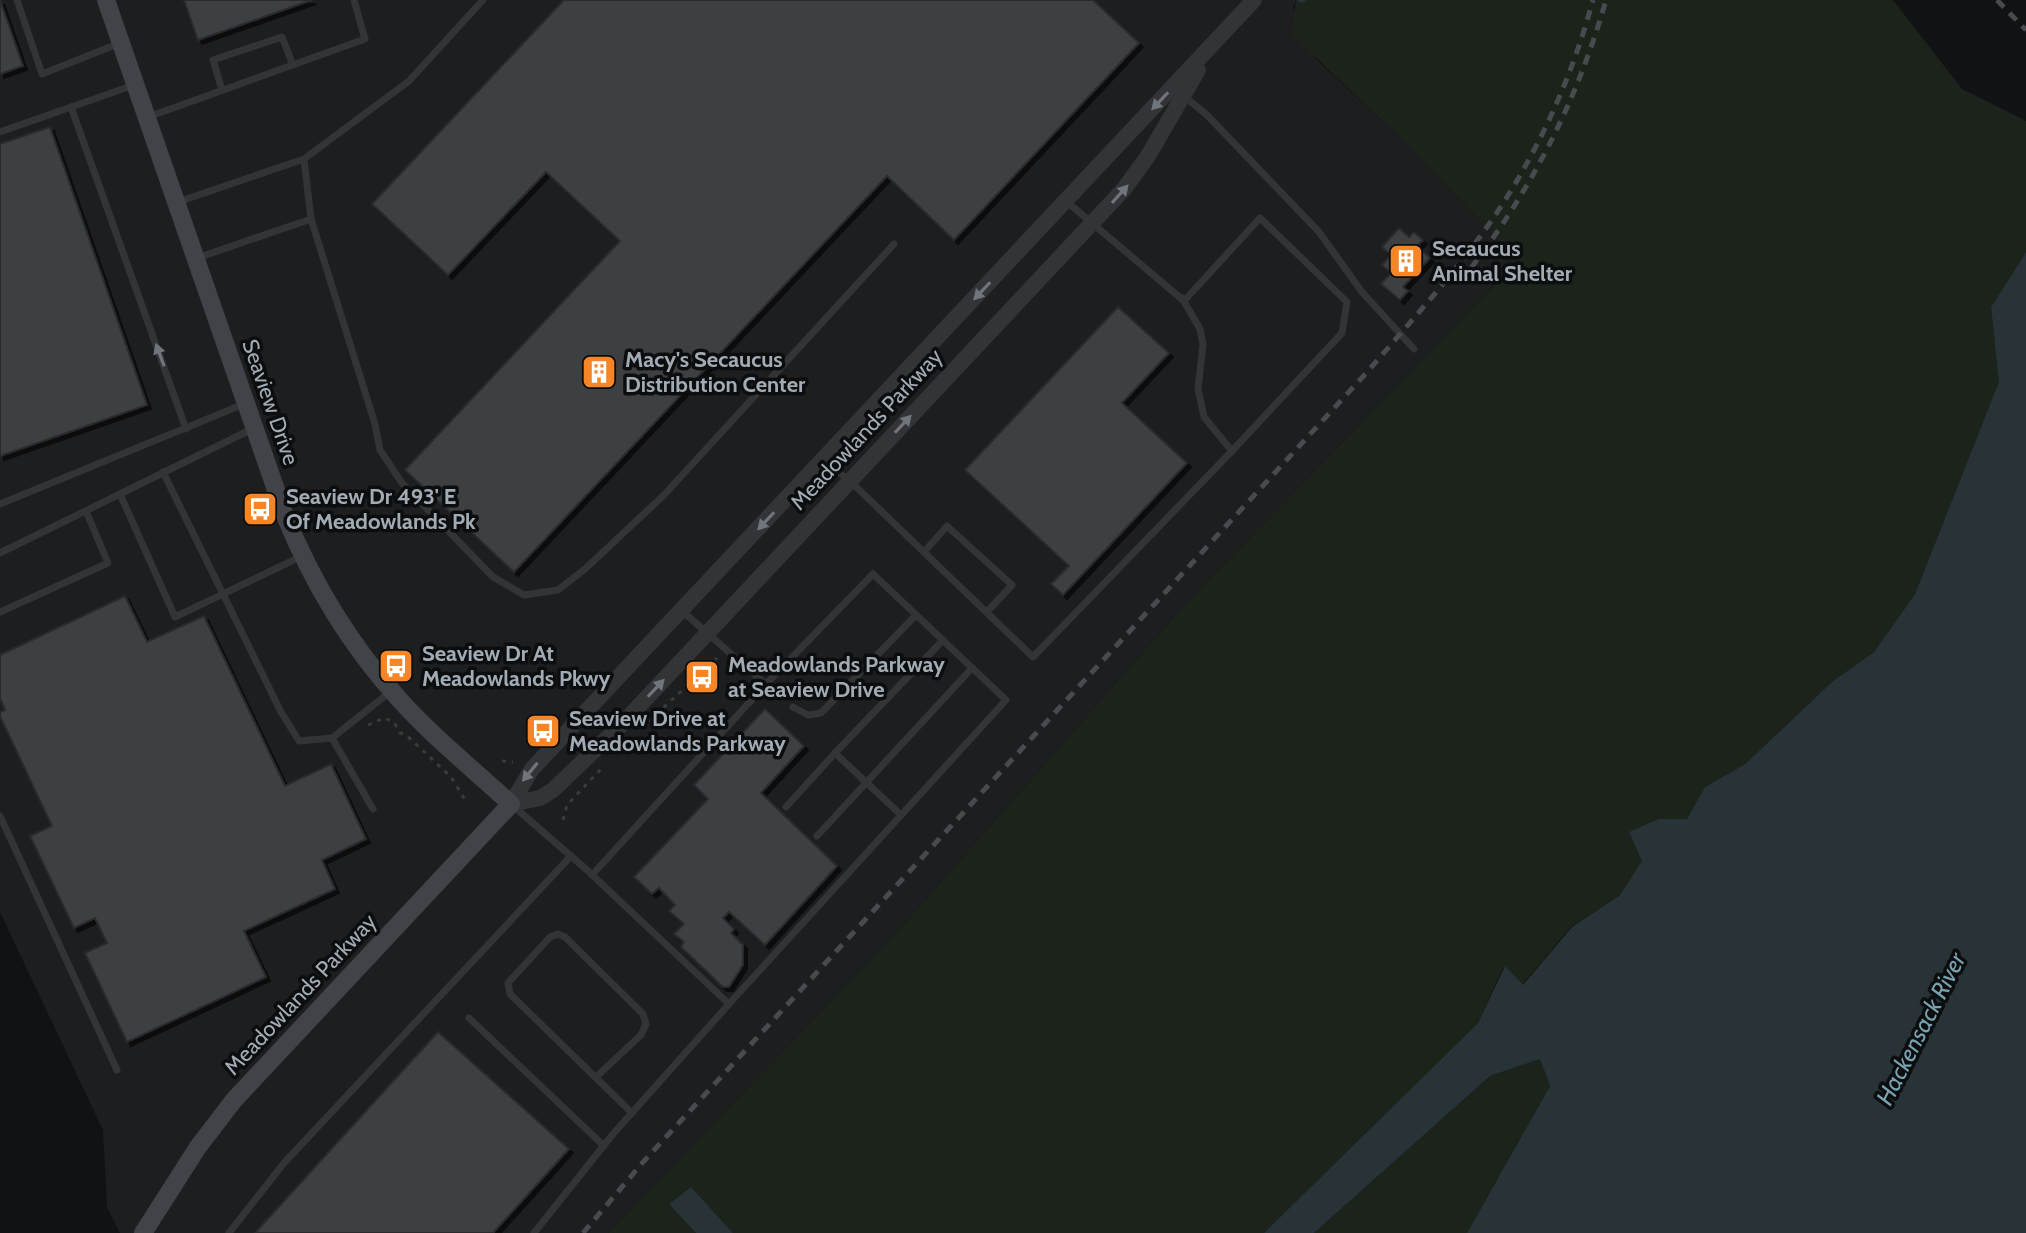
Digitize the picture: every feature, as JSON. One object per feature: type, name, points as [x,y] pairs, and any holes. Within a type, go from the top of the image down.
[{"type":"main road","name":"Seaview Drive","points":[[106,0],[254,428],[302,556],[340,624],[392,691],[511,804]]},
{"type":"main road","name":"Meadowlands Parkway","points":[[143,1233],[198,1147],[234,1100],[511,804]]},
{"type":"street","name":"Meadowlands Parkway","points":[[511,804],[532,769],[1254,0]]},
{"type":"street","name":"Meadowlands Parkway","points":[[511,804],[540,798],[553,790],[623,723],[1093,222],[1137,173],[1213,44]]},
{"type":"lane","points":[[17,0],[42,74],[120,43]]},
{"type":"lane","points":[[146,117],[365,39],[354,0]]},
{"type":"lane","points":[[176,202],[304,159],[409,81],[483,0]]},
{"type":"lane","points":[[222,90],[213,60],[282,37],[293,65]]},
{"type":"lane","points":[[0,132],[135,84]]},
{"type":"lane","points":[[1183,95],[1207,115],[1319,232],[1362,292],[1414,349]]},
{"type":"lane","points":[[71,107],[186,429]]},
{"type":"lane","points":[[304,159],[311,219],[375,424],[380,450],[402,483],[493,577],[524,595],[558,590],[664,495],[894,244]]},
{"type":"lane","points":[[1066,201],[1182,298],[1200,329],[1203,344],[1198,389],[1204,417],[1232,451]]},
{"type":"lane","points":[[823,460],[850,481],[1033,657],[1342,333],[1347,302],[1260,218],[1184,301],[1182,298]]},
{"type":"lane","points":[[195,259],[311,219]]},
{"type":"lane","points":[[0,504],[246,403]]},
{"type":"lane","points":[[0,553],[254,428]]},
{"type":"lane","points":[[163,472],[281,712],[299,741],[332,738],[392,691]]},
{"type":"lane","points":[[120,494],[175,617],[302,556]]},
{"type":"lane","points":[[0,612],[108,563],[86,511]]},
{"type":"lane","points":[[924,552],[947,526],[1012,585],[987,612]]},
{"type":"lane","points":[[534,1233],[632,1113],[1006,700],[873,574],[766,684],[592,875]]},
{"type":"lane","points":[[681,610],[779,696]]},
{"type":"lane","points":[[793,707],[808,715],[821,713],[916,615]]},
{"type":"lane","points":[[786,807],[943,640]]},
{"type":"lane","points":[[817,836],[972,668]]},
{"type":"lane","points":[[332,738],[373,809]]},
{"type":"lane","points":[[835,753],[901,815]]},
{"type":"lane","points":[[511,804],[592,875],[729,1004]]},
{"type":"lane","points":[[0,816],[117,1070]]},
{"type":"lane","points":[[229,1233],[284,1163],[571,856]]},
{"type":"lane","points":[[596,1077],[641,1035],[646,1024],[643,1014],[565,937],[558,934],[550,937],[508,983],[510,994],[632,1113]]},
{"type":"lane","points":[[469,1018],[604,1146]]},
{"type":"path","points":[[648,722],[719,656]]},
{"type":"path","points":[[363,727],[384,718],[394,722],[400,733],[405,734],[451,777],[467,803]]},
{"type":"path","points":[[502,761],[513,762]]},
{"type":"path","points":[[563,820],[567,805],[606,763]]},
{"type":"shaded area","points":[[0,0],[1296,0],[1293,8],[1316,59],[1399,137],[1518,261],[1186,603],[894,935],[608,1233],[120,1233],[107,1207],[103,1130],[0,912]]},
{"type":"shaded area","points":[[1296,0],[1893,0],[1962,89],[2026,121],[2026,252],[1991,307],[2000,382],[1915,594],[1874,652],[1833,681],[1745,764],[1705,787],[1687,820],[1659,819],[1643,861],[1620,895],[1571,927],[1522,985],[1504,966],[1478,1023],[1264,1233],[733,1233],[691,1187],[669,1204],[696,1233],[608,1233],[894,935],[1186,603],[1518,261],[1399,137],[1291,34]]},
{"type":"shaded area","points":[[1540,1059],[1550,1086],[1467,1233],[1314,1233],[1490,1076]]},
{"type":"water","name":"Hackensack River","points":[[2026,252],[2026,1233],[1467,1233],[1550,1086],[1540,1059],[1490,1076],[1314,1233],[1264,1233],[1478,1023],[1505,966],[1523,985],[1572,927],[1620,895],[1642,861],[1629,832],[1659,819],[1687,819],[1705,787],[1745,764],[1833,681],[1874,652],[1915,594],[1999,382],[1991,307]]},
{"type":"water","points":[[691,1187],[733,1233],[696,1233],[669,1204]]},
{"type":"building","points":[[0,0],[23,66],[0,74]]},
{"type":"building","points":[[184,0],[312,0],[198,40]]},
{"type":"building","name":"Macy's Secaucus Distribution Center","points":[[564,0],[1093,0],[1139,43],[954,240],[887,176],[514,572],[405,470],[620,241],[546,172],[448,275],[372,204]]},
{"type":"building","points":[[50,127],[147,405],[0,456],[0,144]]},
{"type":"building","name":"Secaucus Animal Shelter","points":[[1399,228],[1409,237],[1414,232],[1423,240],[1417,246],[1430,258],[1403,287],[1408,291],[1400,300],[1381,284],[1391,273],[1382,265],[1391,255],[1382,247]]},
{"type":"building","points":[[1118,307],[1169,353],[1122,403],[1187,463],[1063,595],[1051,584],[1069,566],[965,470]]},
{"type":"building","points":[[125,596],[147,642],[204,616],[285,786],[331,764],[366,839],[322,860],[335,889],[244,931],[266,977],[127,1042],[85,953],[107,943],[95,918],[74,928],[30,836],[52,826],[0,716],[0,712],[5,710],[0,698],[0,655]]},
{"type":"building","points":[[765,709],[804,746],[761,793],[837,866],[765,945],[729,912],[723,918],[734,929],[731,933],[743,945],[743,965],[729,987],[723,987],[681,947],[684,942],[674,934],[684,924],[669,911],[675,905],[659,888],[652,894],[634,877],[708,799],[694,785]]},
{"type":"building","points":[[438,1032],[569,1149],[493,1233],[255,1233]]},
{"type":"railway","points":[[583,1233],[644,1161],[1369,370],[1444,282],[1487,227],[1536,147],[1574,60],[1593,0]]},
{"type":"railway","points":[[1460,282],[1507,217],[1547,148],[1580,76],[1606,0]]},
{"type":"railway","points":[[1997,0],[2026,30]]},
{"type":"place","name":"Secaucus Animal Shelter","points":[[1406,261]]},
{"type":"place","name":"Macy's Secaucus Distribution Center","points":[[599,372]]},
{"type":"place","name":"Seaview Dr 493' E Of Meadowlands Pk","points":[[260,509]]},
{"type":"place","name":"Seaview Dr At Meadowlands Pkwy","points":[[396,666]]},
{"type":"place","name":"Meadowlands Parkway at Seaview Drive","points":[[702,677]]},
{"type":"place","name":"Seaview Drive at Meadowlands Parkway","points":[[543,731]]}]
